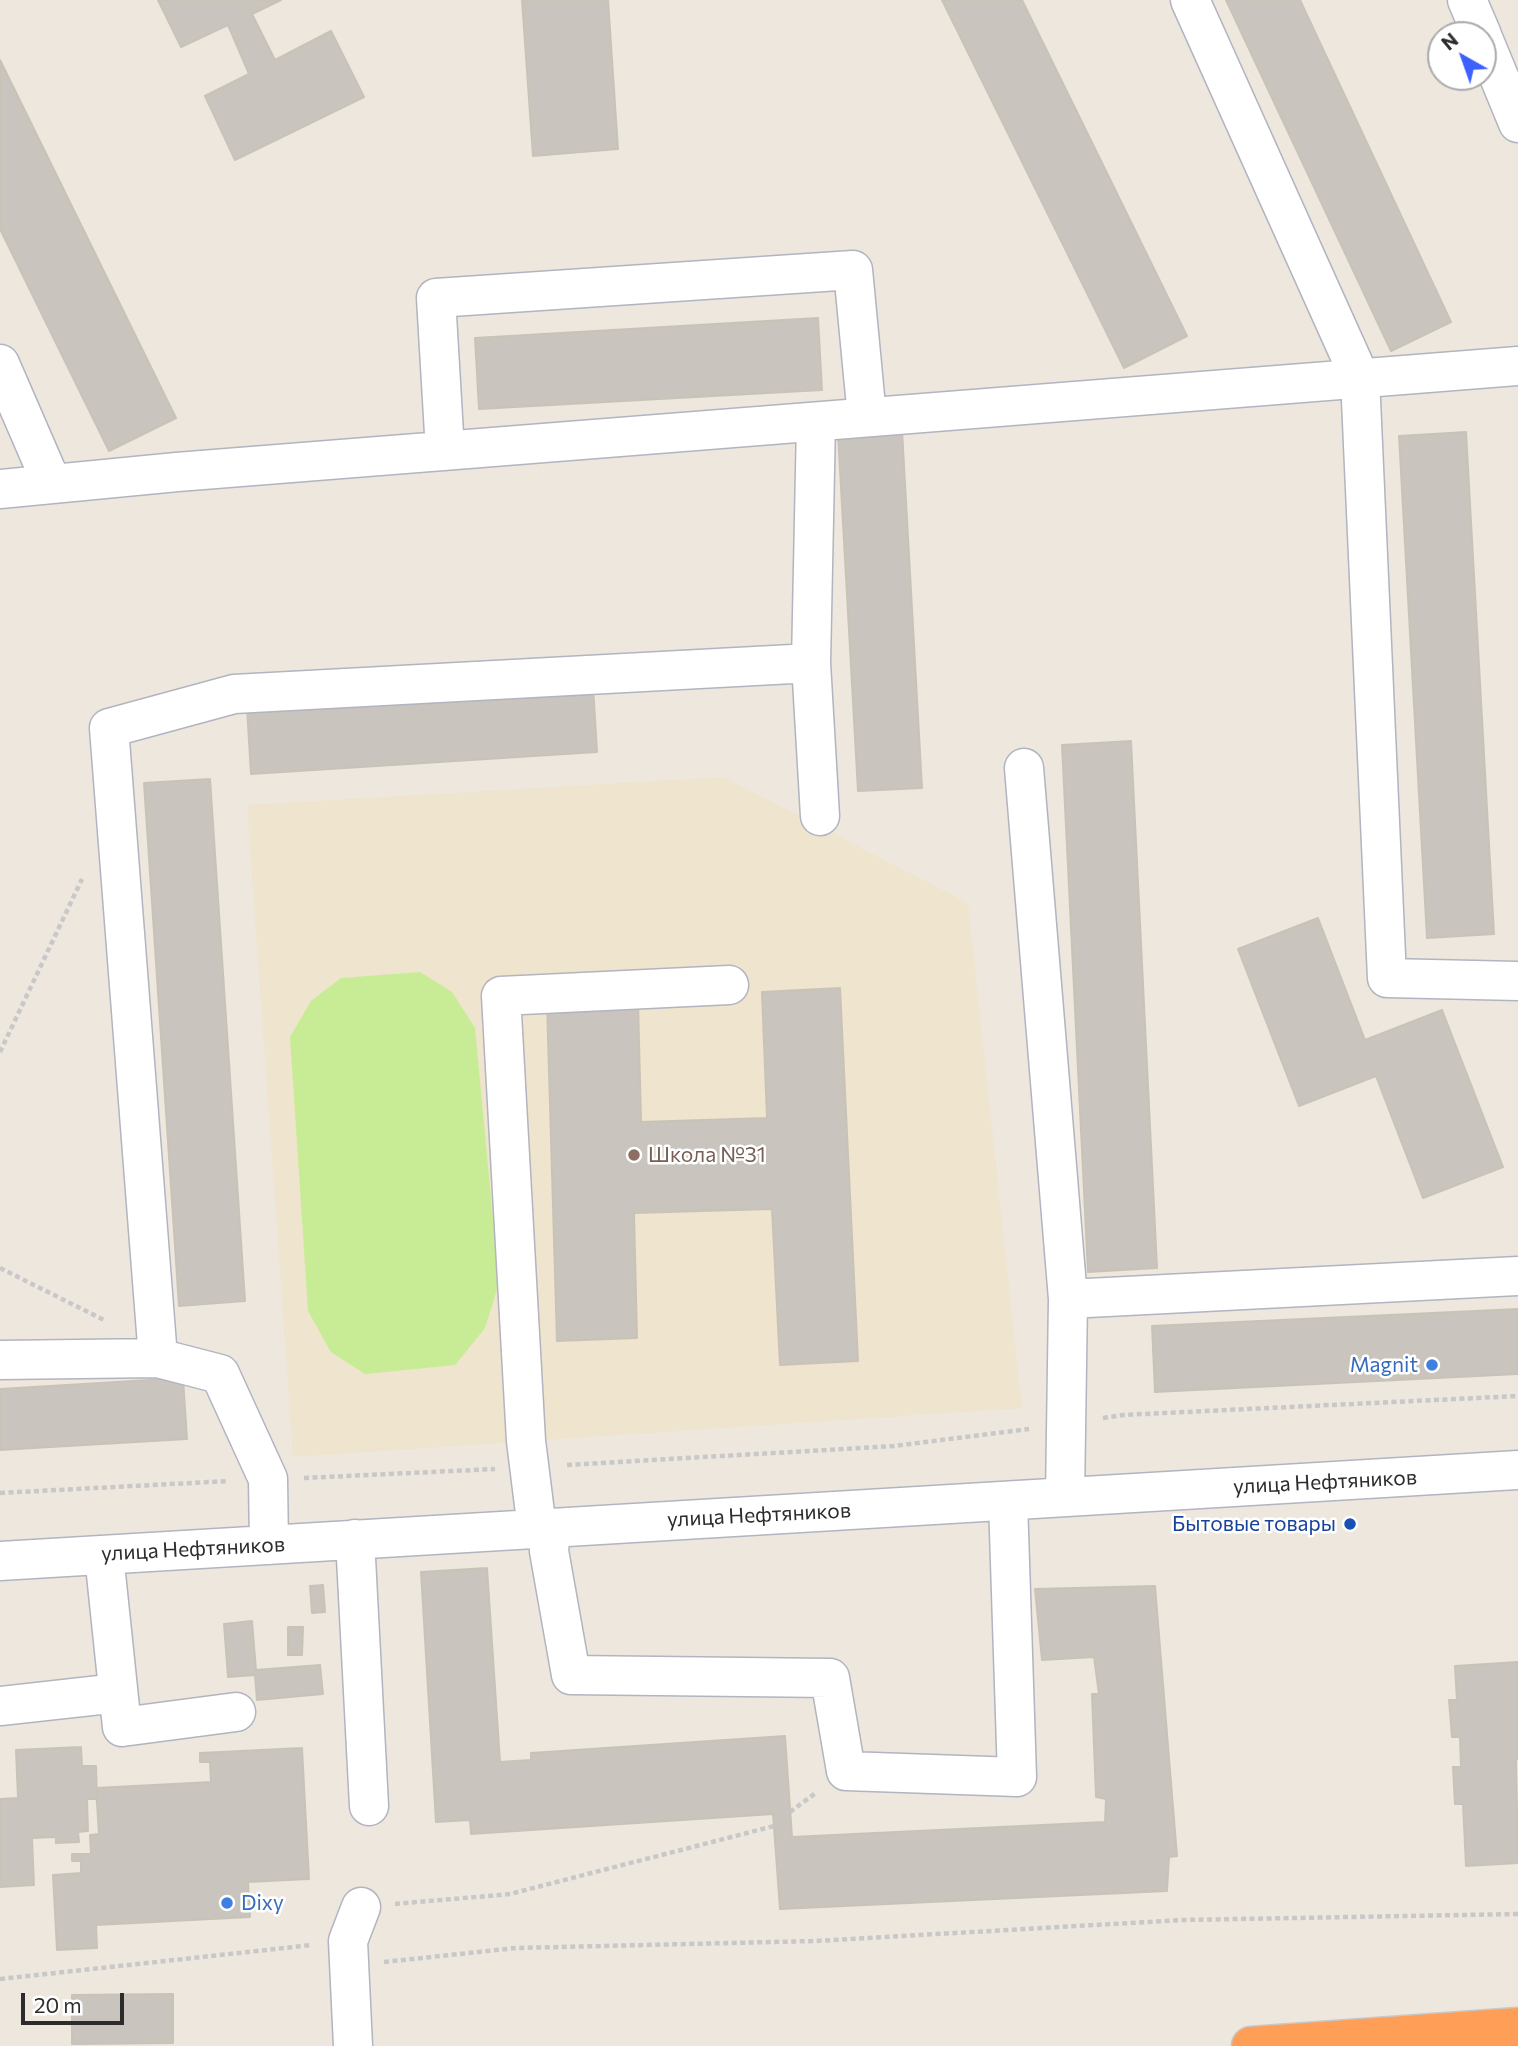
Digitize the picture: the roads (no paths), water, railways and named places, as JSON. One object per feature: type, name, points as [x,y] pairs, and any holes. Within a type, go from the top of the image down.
[{"type":"highway","points":[[1251,2046],[1518,2027]]},
{"type":"street","points":[[1190,0],[1360,379],[1387,978],[1518,981]]},
{"type":"street","points":[[1467,0],[1476,21]]},
{"type":"street","points":[[1497,72],[1518,123]]},
{"type":"street","points":[[445,451],[436,298],[853,270],[867,417]]},
{"type":"street","points":[[0,365],[52,484]]},
{"type":"street","points":[[0,489],[177,472],[1518,366]]},
{"type":"street","points":[[816,422],[811,663],[820,816]]},
{"type":"street","points":[[158,1357],[109,728],[234,694],[811,663]]},
{"type":"street","points":[[1024,768],[1068,1299],[1065,1497]]},
{"type":"street","points":[[729,985],[501,996],[526,1441],[571,1675],[830,1678],[846,1771],[1017,1777],[1007,1501]]},
{"type":"street","points":[[1068,1299],[1518,1276]]},
{"type":"street","points":[[0,1360],[158,1357],[220,1374],[280,1479],[269,1545]]},
{"type":"street","name":"улица Нефтяников","points":[[0,1561],[1518,1470]]},
{"type":"street","points":[[355,1539],[369,1806]]},
{"type":"street","points":[[104,1555],[122,1727],[236,1712]]},
{"type":"street","points":[[0,1706],[118,1693]]},
{"type":"street","points":[[352,1938],[353,2046]]},
{"type":"place","name":"Школа №31","points":[[634,1155]]},
{"type":"place","name":"Magnit","points":[[1432,1365]]},
{"type":"place","name":"Бытовые товары","points":[[1350,1524]]},
{"type":"place","name":"Dixy","points":[[227,1903]]}]
